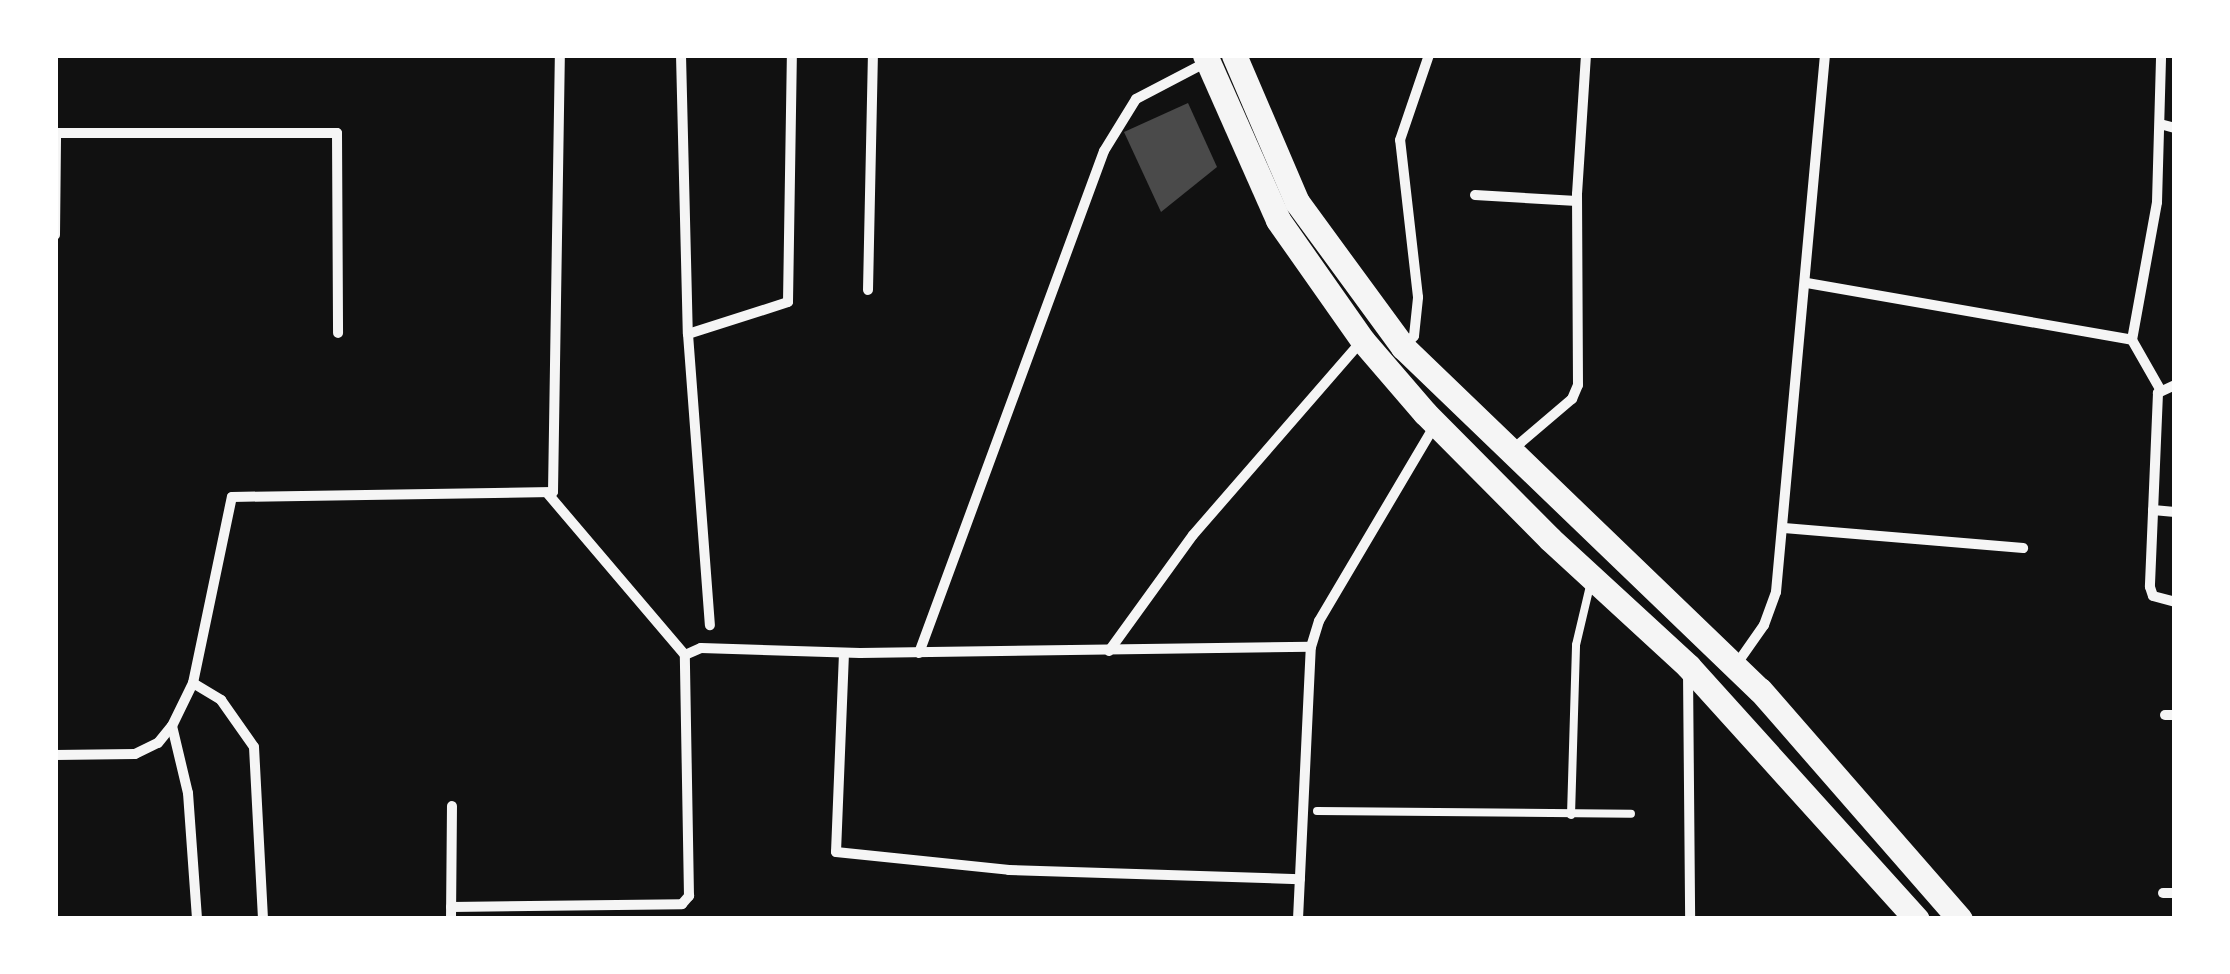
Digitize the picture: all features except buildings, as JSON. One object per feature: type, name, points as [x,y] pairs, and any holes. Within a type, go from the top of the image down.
[{"type":"main road","points":[[1234,55],[1297,202],[1403,347],[1735,666],[1960,919]]},
{"type":"main road","points":[[1207,58],[1278,220],[1363,340],[1436,424],[1688,666],[1917,919]]},
{"type":"street","points":[[548,494],[554,486],[560,55]]},
{"type":"street","points":[[680,55],[688,334],[710,625]]},
{"type":"street","points":[[688,334],[788,302],[792,55]]},
{"type":"street","points":[[868,290],[873,55]]},
{"type":"street","points":[[1403,347],[1414,336],[1418,298],[1400,140],[1429,55]]},
{"type":"street","points":[[1512,450],[1572,400],[1578,385],[1578,201],[1586,55]]},
{"type":"street","points":[[1735,666],[1770,608],[1784,528],[1825,55]]},
{"type":"street","points":[[2161,55],[2157,202],[2132,340],[2160,388],[2151,592],[2175,602]]},
{"type":"street","points":[[919,653],[1104,151],[1136,99],[1207,58]]},
{"type":"street","points":[[2160,124],[2175,128]]},
{"type":"street","points":[[55,235],[56,134],[337,133],[338,333]]},
{"type":"street","points":[[1475,195],[1578,201]]},
{"type":"street","points":[[1807,283],[2132,340]]},
{"type":"street","points":[[1109,651],[1204,522],[1363,340]]},
{"type":"street","points":[[2160,388],[2175,385]]},
{"type":"street","points":[[1298,919],[1311,647],[1319,621],[1436,424]]},
{"type":"street","points":[[55,756],[135,754],[158,743],[172,726],[193,683],[232,497],[548,494],[685,654],[687,902],[589,913],[451,913],[452,806]]},
{"type":"street","points":[[2154,510],[2175,512]]},
{"type":"street","points":[[1784,528],[2023,548]]},
{"type":"street","points":[[685,654],[701,648],[919,653],[1311,647]]},
{"type":"street","points":[[844,653],[836,852],[1010,870],[1300,879]]},
{"type":"street","points":[[1688,666],[1690,919]]},
{"type":"street","points":[[193,683],[221,700],[254,748],[263,919]]},
{"type":"street","points":[[172,726],[188,793],[197,919]]},
{"type":"lane","points":[[1571,815],[1576,646],[1592,577]]},
{"type":"lane","points":[[1317,811],[1631,814]]}]
